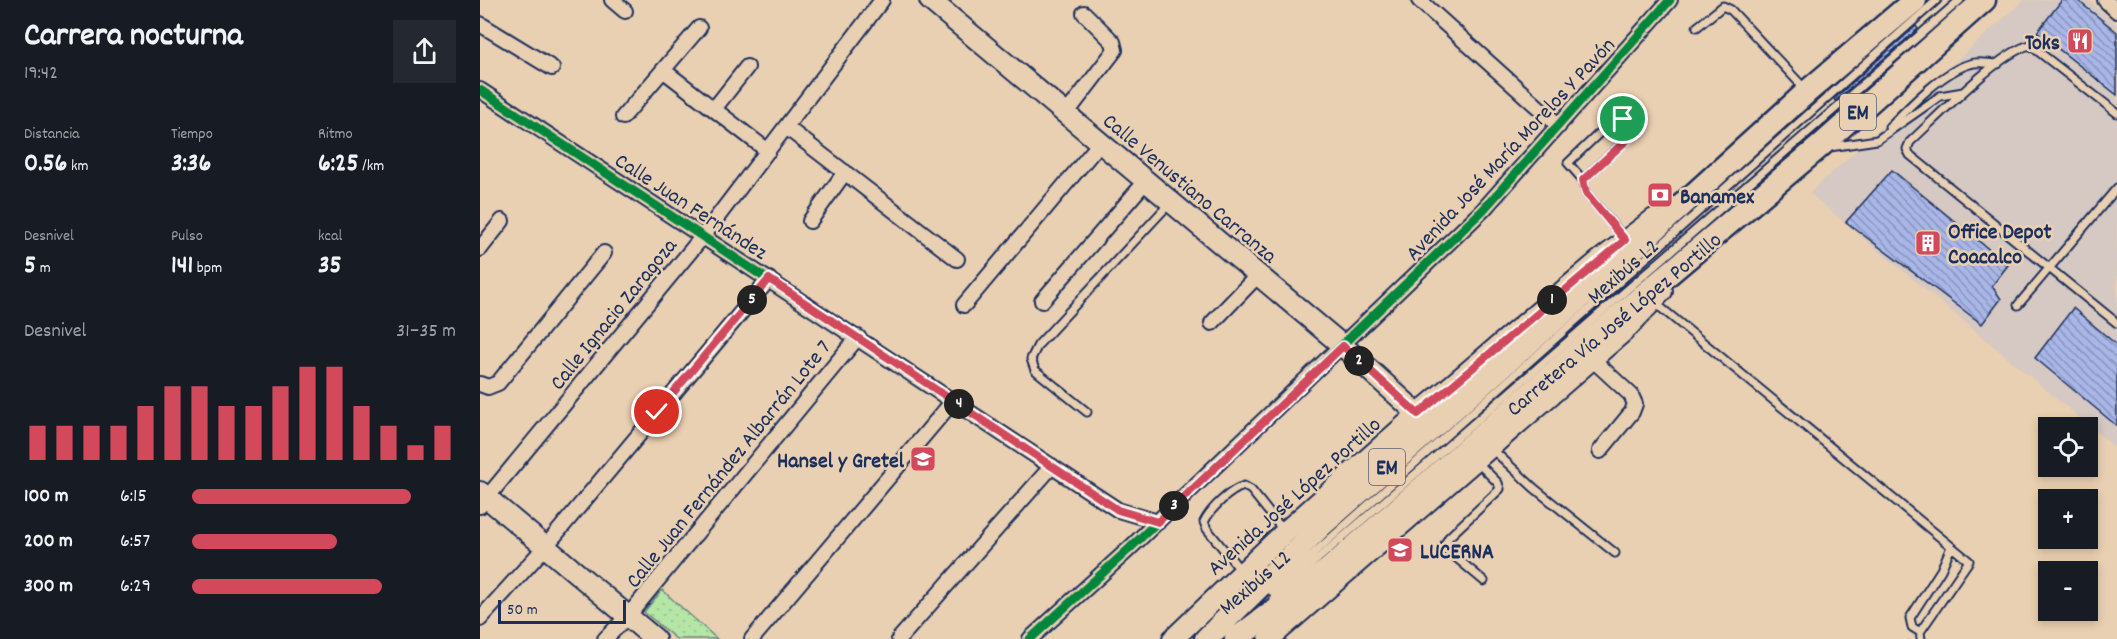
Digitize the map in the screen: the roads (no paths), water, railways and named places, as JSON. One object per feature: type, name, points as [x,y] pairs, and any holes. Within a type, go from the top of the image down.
[{"type":"main road","name":"Calle Venustiano Carranza","points":[[930,0],[1343,346],[1418,414]]},
{"type":"main road","name":"Carretera Vía José López Portillo","points":[[1206,639],[1322,525],[1574,303],[1808,91],[1915,0]]},
{"type":"main road","name":"Carretera Vía José López Portillo","points":[[1236,639],[1329,569],[1601,331],[1818,147],[1984,0]]},
{"type":"main road","name":"Avenida José López Portillo","points":[[1173,639],[1285,532],[1418,414],[1625,240],[1728,163]]},
{"type":"main road","points":[[1269,639],[1623,332],[1731,222]]},
{"type":"main road","points":[[482,499],[546,546],[656,639]]},
{"type":"street","points":[[612,0],[625,11]]},
{"type":"street","name":"Calle Ignacio Zaragoza","points":[[482,499],[703,236],[882,0]]},
{"type":"street","points":[[1419,0],[1559,126]]},
{"type":"street","name":"Avenida José María Morelos Y Pavón","points":[[1030,639],[1158,522],[1483,210],[1670,0]]},
{"type":"street","points":[[2105,0],[2117,10]]},
{"type":"street","points":[[1066,114],[1115,50],[1113,42],[1084,13]]},
{"type":"street","points":[[480,24],[552,68]]},
{"type":"street","points":[[623,117],[699,28]]},
{"type":"street","points":[[714,109],[747,67]]},
{"type":"street","points":[[663,70],[768,151]]},
{"type":"street","name":"Calle Juan Fernández","points":[[480,90],[1118,510],[1158,522]]},
{"type":"street","points":[[786,127],[957,259]]},
{"type":"street","points":[[963,305],[1100,143]]},
{"type":"street","points":[[810,221],[844,172]]},
{"type":"street","points":[[1042,301],[1146,181]]},
{"type":"street","points":[[480,249],[502,221]]},
{"type":"street","points":[[480,384],[488,387],[498,383],[604,253]]},
{"type":"street","points":[[1212,322],[1258,275]]},
{"type":"street","points":[[480,619],[546,546],[769,279]]},
{"type":"street","name":"Calle Juan Fernández Albarrán Lote 7","points":[[605,639],[628,616],[858,337]]},
{"type":"street","points":[[1592,359],[1631,395],[1635,404],[1632,412],[1600,451]]},
{"type":"street","points":[[752,639],[953,400]]},
{"type":"street","points":[[899,639],[1052,466]]},
{"type":"lane","name":"Mexibús L2","points":[[1937,0],[1265,600],[1960,0]]},
{"type":"lane","points":[[1697,27],[1723,6],[1731,10],[1808,91]]},
{"type":"lane","points":[[2117,113],[2030,45],[1998,64],[1963,92],[1910,142],[1907,149],[1910,155],[2117,323]]},
{"type":"lane","points":[[1877,140],[1908,108],[1954,71],[1969,64],[1998,64]]},
{"type":"lane","points":[[1818,147],[1846,147],[1877,140],[1940,96],[1963,92]]},
{"type":"lane","points":[[1583,180],[1632,135],[1631,127],[1623,119],[1619,117],[1614,119],[1569,159],[1569,167],[1583,180],[1586,193],[1625,240]]},
{"type":"lane","points":[[2018,304],[2117,188]]},
{"type":"lane","points":[[1087,412],[1035,370],[1031,359],[1038,345],[1171,202]]},
{"type":"lane","points":[[1653,300],[1969,561],[1921,635],[1912,627],[1910,618],[1941,570],[1951,547]]},
{"type":"lane","points":[[1491,447],[1534,488],[1615,553]]},
{"type":"lane","points":[[1475,460],[1498,483],[1500,489],[1449,537],[1445,544],[1447,550],[1484,581]]},
{"type":"lane","points":[[1243,573],[1207,529],[1204,522],[1207,515],[1236,488],[1244,486],[1251,490],[1285,532]]},
{"type":"lane","name":"Mexibús L2","points":[[1227,639],[1259,610]]},
{"type":"lane","name":"Mexibús L2","points":[[1214,639],[1247,611]]},
{"type":"place","name":"Toks","points":[[2080,41]]},
{"type":"place","name":"Banamex","points":[[1660,195]]},
{"type":"place","name":"Office Depot Coacalco","points":[[1928,243]]},
{"type":"place","name":"Hansel y Gretel","points":[[923,459]]},
{"type":"place","name":"LUCERNA","points":[[1400,550]]}]
